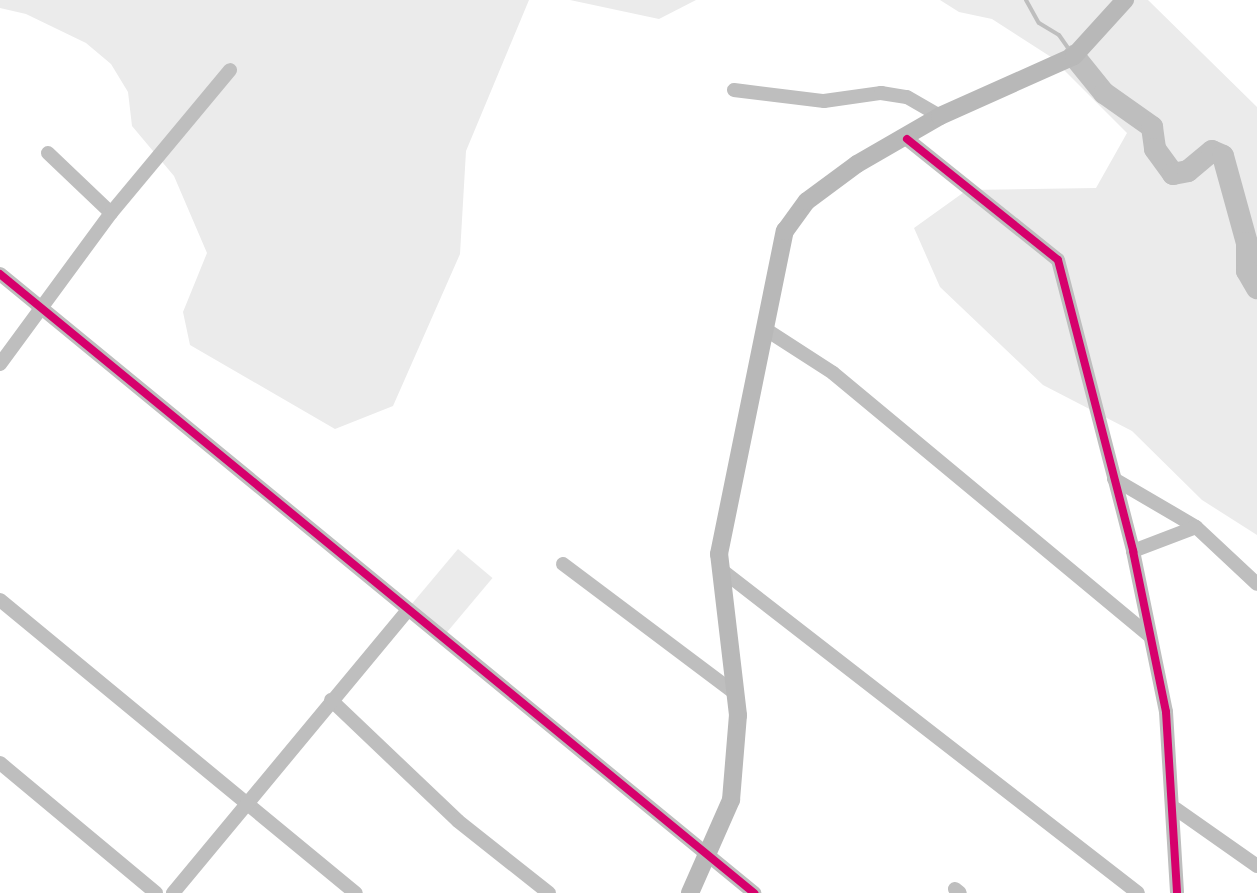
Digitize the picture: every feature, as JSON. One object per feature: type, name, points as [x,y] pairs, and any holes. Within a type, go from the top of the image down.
[{"type":"main road","points":[[690,893],[709,858],[731,800],[738,741],[719,568],[729,491],[765,329],[777,256],[785,231],[807,201],[857,164],[907,139],[940,116],[1074,56],[1125,0]]},
{"type":"street","points":[[0,364],[43,310],[111,213],[230,70]]},
{"type":"street","points":[[734,90],[824,101],[881,93],[907,97],[940,116]]},
{"type":"street","points":[[907,139],[1058,260],[1133,551],[1166,712],[1176,809],[1177,893]]},
{"type":"street","points":[[48,153],[111,213]]},
{"type":"street","points":[[0,274],[407,611],[623,780],[709,858],[754,893]]},
{"type":"street","points":[[765,329],[833,373],[1149,635]]},
{"type":"street","points":[[1114,479],[1196,527],[1257,584]]},
{"type":"street","points":[[1133,551],[1196,527]]},
{"type":"street","points":[[563,564],[735,693]]},
{"type":"street","points":[[719,568],[1138,893]]},
{"type":"street","points":[[0,600],[356,893]]},
{"type":"street","points":[[173,893],[407,611]]},
{"type":"street","points":[[331,700],[458,821],[549,893]]},
{"type":"street","points":[[0,763],[156,893]]},
{"type":"street","points":[[1176,809],[1257,866]]},
{"type":"shaded area","points":[[0,0],[529,0],[466,151],[460,254],[393,406],[335,429],[190,345],[183,312],[207,253],[174,176],[132,126],[128,92],[111,64],[86,43],[26,14],[0,8]]},
{"type":"shaded area","points":[[570,0],[696,0],[659,19]]},
{"type":"shaded area","points":[[940,0],[1148,0],[1257,107],[1257,535],[1202,500],[1132,431],[1043,385],[940,287],[914,228],[967,190],[1096,188],[1127,133],[1051,57],[992,19],[959,12]]},
{"type":"shaded area","points":[[458,549],[492,578],[441,639],[407,610]]},
{"type":"waterway","points":[[1026,0],[1039,23],[1059,35],[1070,51]]},
{"type":"waterway","points":[[1074,56],[1104,93],[1152,127],[1155,149],[1173,174],[1188,171],[1212,151],[1223,156],[1247,243],[1247,271],[1257,288]]},
{"type":"cycle path","points":[[907,139],[1058,260],[1133,551],[1166,712],[1177,893]]},
{"type":"cycle path","points":[[0,274],[754,893]]}]
